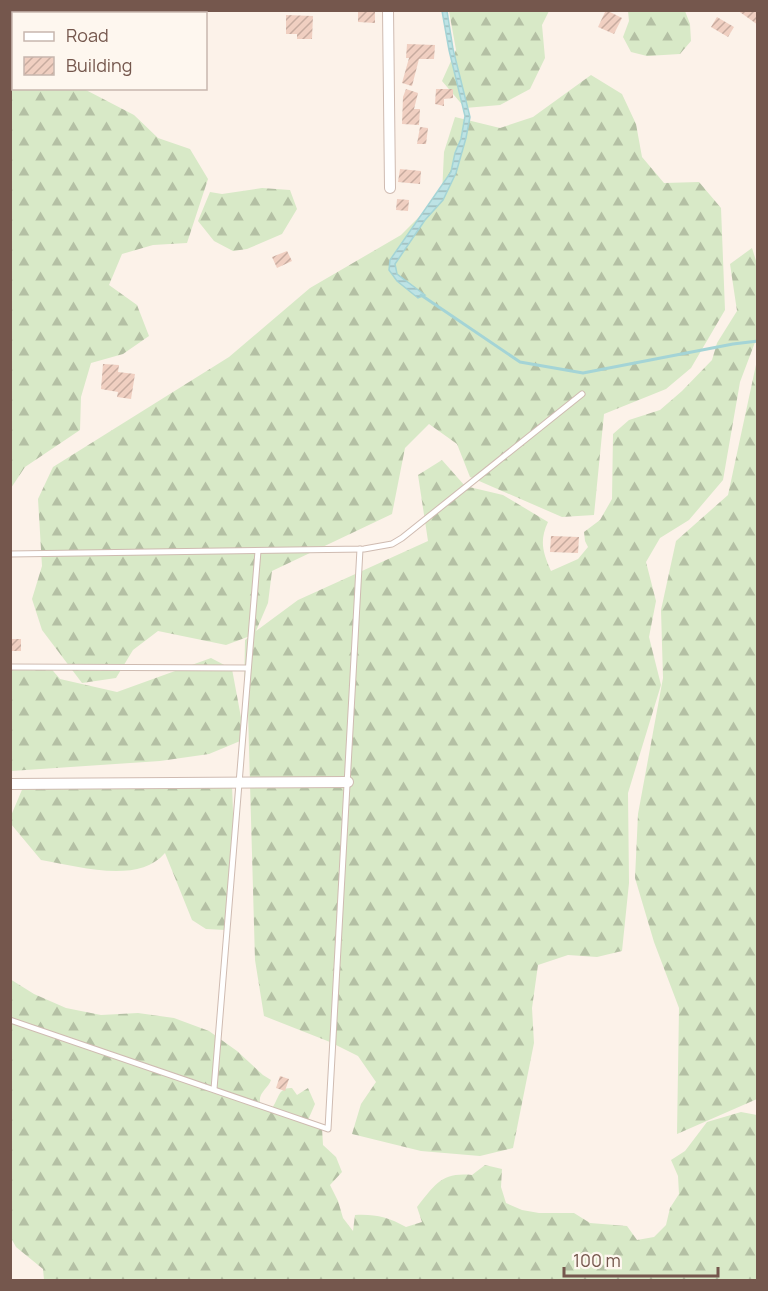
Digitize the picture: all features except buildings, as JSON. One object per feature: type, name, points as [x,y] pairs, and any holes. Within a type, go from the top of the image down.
[{"type":"street","points":[[388,10],[390,188]]},
{"type":"street","points":[[10,784],[348,782]]},
{"type":"lane","points":[[10,554],[360,549],[392,544],[582,394]]},
{"type":"lane","points":[[10,1020],[328,1129],[360,549]]},
{"type":"lane","points":[[214,1089],[258,551]]},
{"type":"lane","points":[[10,667],[248,668]]},
{"type":"green space","points":[[449,11],[549,11],[542,25],[545,58],[530,89],[500,105],[465,108],[442,81],[456,50]]},
{"type":"green space","points":[[628,11],[685,11],[690,24],[691,41],[680,54],[647,56],[631,52],[623,37],[629,21]]},
{"type":"green space","points":[[12,41],[12,90],[86,90],[134,115],[158,138],[190,149],[208,179],[187,243],[153,245],[122,254],[109,285],[137,305],[149,336],[123,354],[91,363],[81,397],[80,430],[25,467],[11,488],[10,51]]},
{"type":"green space","points":[[591,75],[622,94],[636,124],[642,157],[664,183],[699,182],[721,208],[725,310],[691,368],[666,389],[604,414],[594,515],[562,517],[470,477],[457,444],[429,424],[405,448],[392,514],[272,571],[268,603],[256,631],[298,600],[428,541],[418,475],[442,460],[465,486],[503,495],[548,522],[543,547],[551,571],[578,559],[588,547],[584,532],[600,520],[612,499],[613,434],[629,420],[660,410],[712,360],[717,343],[737,311],[730,264],[752,248],[757,264],[757,337],[740,382],[723,480],[689,520],[660,538],[646,562],[656,601],[649,637],[661,685],[628,793],[629,883],[622,951],[597,957],[568,955],[538,965],[532,1008],[534,1043],[513,1148],[480,1156],[421,1151],[352,1134],[361,1104],[376,1082],[358,1056],[330,1042],[264,1016],[255,960],[248,713],[244,693],[245,640],[250,636],[226,645],[158,631],[133,650],[116,678],[82,683],[42,630],[32,599],[42,566],[38,499],[53,467],[229,357],[310,288],[401,235],[442,194],[444,152],[455,117],[500,128],[533,117]]},
{"type":"green space","points":[[262,188],[290,190],[297,209],[282,234],[247,249],[233,251],[214,241],[198,221],[210,192],[222,194]]},
{"type":"green space","points":[[757,360],[757,1099],[677,1134],[679,1008],[654,942],[635,878],[638,814],[663,678],[661,610],[676,541],[728,495]]},
{"type":"green space","points":[[211,658],[232,669],[245,739],[209,754],[160,761],[11,771],[11,666],[48,665],[60,679],[117,692]]},
{"type":"green space","points":[[24,785],[232,785],[234,838],[225,930],[206,929],[192,920],[165,853],[153,863],[124,871],[89,869],[41,860],[11,824],[10,818]]},
{"type":"green space","points":[[10,979],[34,994],[66,1008],[101,1015],[138,1013],[174,1018],[209,1031],[271,1080],[261,1095],[261,1105],[272,1108],[284,1089],[292,1088],[297,1095],[308,1088],[315,1104],[308,1120],[322,1128],[323,1145],[336,1157],[342,1172],[330,1185],[343,1218],[353,1231],[355,1215],[381,1217],[406,1227],[422,1222],[417,1207],[434,1186],[446,1178],[472,1175],[485,1165],[502,1169],[501,1187],[506,1203],[522,1210],[539,1213],[574,1213],[590,1223],[627,1226],[637,1240],[654,1237],[666,1225],[670,1208],[679,1194],[678,1176],[671,1160],[685,1151],[707,1122],[741,1112],[757,1115],[757,1280],[44,1280],[43,1269],[16,1247],[11,1238]]},
{"type":"water","points":[[442,11],[447,11],[453,49],[470,117],[456,173],[443,200],[425,220],[395,264],[397,274],[425,295],[418,298],[397,281],[389,270],[390,260],[451,172],[465,116]]},
{"type":"waterway","points":[[421,295],[520,362],[583,373],[758,341]]}]
